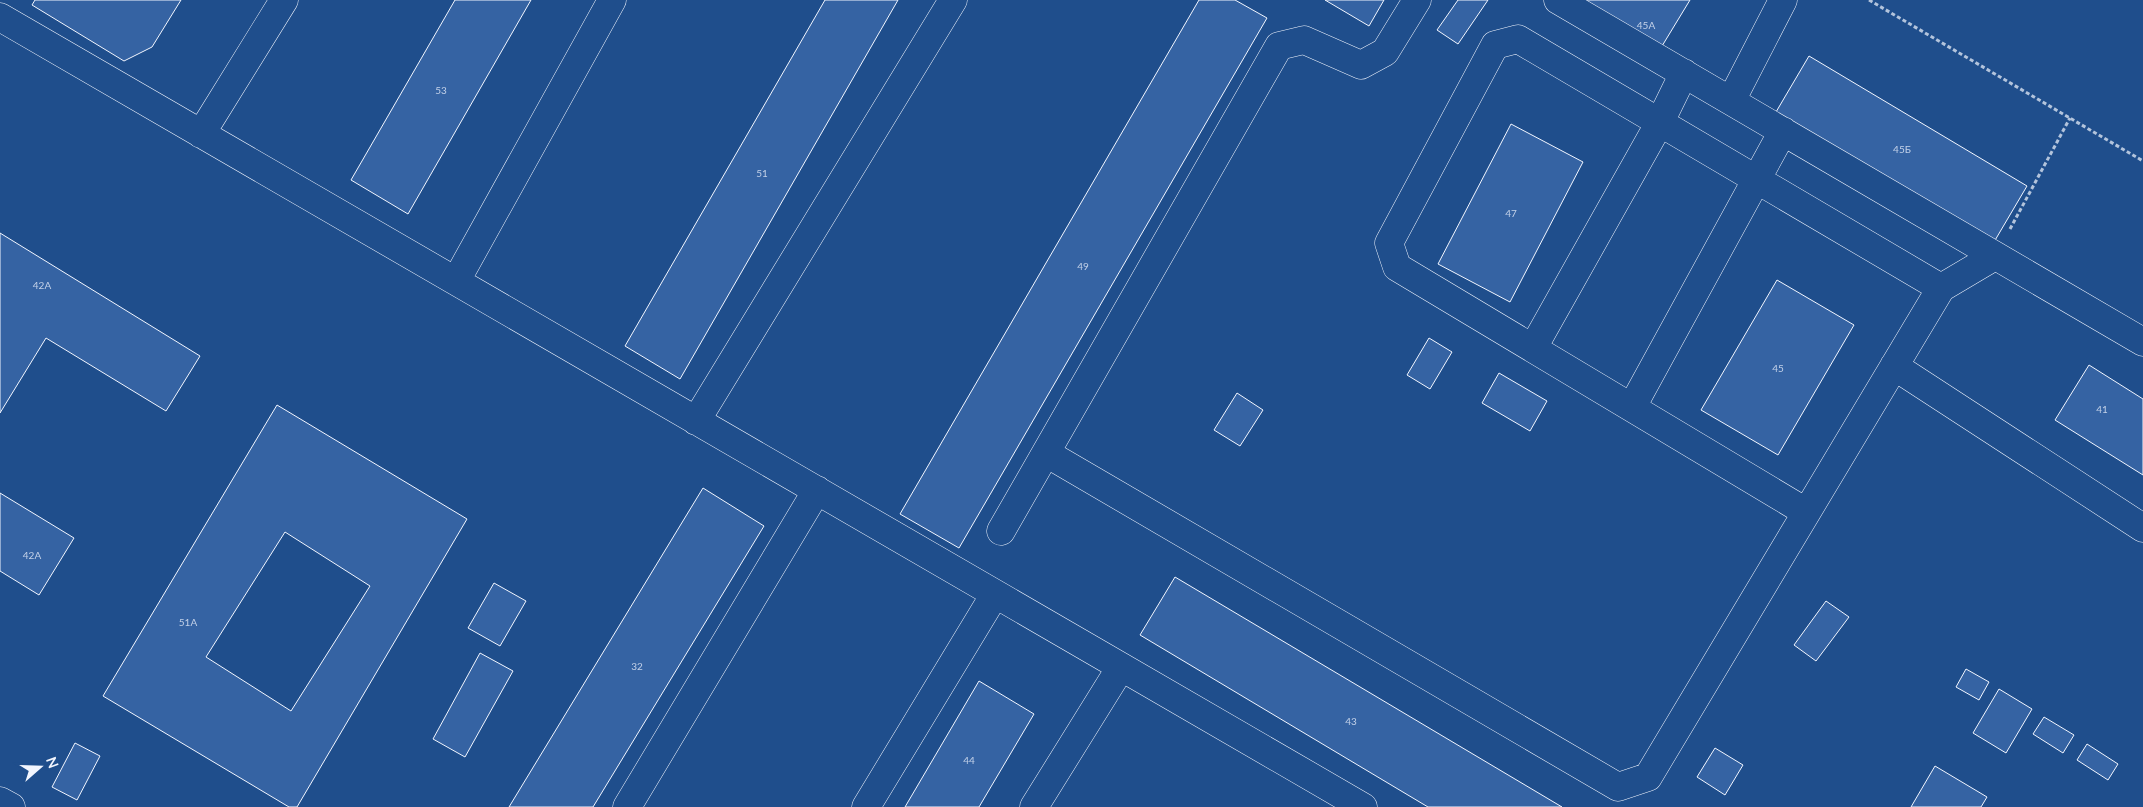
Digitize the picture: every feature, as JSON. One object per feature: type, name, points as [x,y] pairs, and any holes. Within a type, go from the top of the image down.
[{"type":"street","points":[[201,134],[284,0]]},
{"type":"street","points":[[456,281],[612,0]]},
{"type":"street","points":[[696,420],[953,0]]},
{"type":"street","points":[[1001,531],[1280,46],[1304,40],[1361,65],[1386,52],[1417,0]]},
{"type":"street","points":[[1558,0],[2143,342]]},
{"type":"street","points":[[1731,101],[1784,0]]},
{"type":"street","points":[[0,17],[1363,807]]},
{"type":"street","points":[[1806,512],[1397,267],[1389,243],[1495,45],[1518,39],[1941,288]]},
{"type":"street","points":[[1533,348],[1660,122],[1684,73]]},
{"type":"street","points":[[1632,407],[1758,180],[1783,131]]},
{"type":"street","points":[[1046,452],[1618,787],[1648,777],[1941,288],[1996,256]]},
{"type":"street","points":[[1894,366],[2143,528]]},
{"type":"street","points":[[627,807],[817,490]]},
{"type":"street","points":[[866,807],[995,594]]},
{"type":"street","points":[[1034,807],[1121,667]]},
{"type":"street","points":[[0,801],[10,807]]},
{"type":"path","points":[[1869,0],[2143,161]]},
{"type":"path","points":[[1996,256],[2070,118]]},
{"type":"building","points":[[35,0],[181,0],[152,47],[124,61],[32,5]]},
{"type":"building","points":[[455,0],[531,0],[408,214],[351,180]]},
{"type":"building","points":[[825,0],[898,0],[680,379],[625,346]]},
{"type":"building","points":[[1199,0],[1235,0],[1267,18],[959,548],[900,514]]},
{"type":"building","points":[[1325,0],[1384,0],[1369,26]]},
{"type":"building","points":[[1458,0],[1488,0],[1458,44],[1437,30]]},
{"type":"building","points":[[1575,0],[1690,0],[1659,51]]},
{"type":"building","points":[[1809,56],[2027,186],[1994,242],[1776,112]]},
{"type":"building","points":[[1511,124],[1583,162],[1510,302],[1438,264]]},
{"type":"building","points":[[0,233],[200,356],[166,411],[46,338],[0,413]]},
{"type":"building","points":[[1777,280],[1854,325],[1778,455],[1701,410]]},
{"type":"building","points":[[1429,338],[1452,352],[1430,389],[1407,375]]},
{"type":"building","points":[[2089,365],[2143,399],[2143,475],[2055,420]]},
{"type":"building","points":[[1499,373],[1547,401],[1530,431],[1482,403]]},
{"type":"building","points":[[1237,393],[1263,410],[1240,446],[1214,430]]},
{"type":"building","points":[[277,405],[467,519],[297,807],[289,807],[103,696]],"holes":[[[285,532],[370,586],[291,711],[206,657]]]},
{"type":"building","points":[[703,488],[764,526],[593,807],[509,807]]},
{"type":"building","points":[[0,493],[74,538],[39,595],[0,571]]},
{"type":"building","points":[[1175,577],[1562,807],[1428,807],[1140,635]]},
{"type":"building","points":[[494,583],[526,601],[500,646],[468,628]]},
{"type":"building","points":[[1826,601],[1849,617],[1816,661],[1794,645]]},
{"type":"building","points":[[480,653],[513,671],[465,757],[433,739]]},
{"type":"building","points":[[1966,669],[1989,682],[1979,700],[1956,687]]},
{"type":"building","points":[[979,681],[1034,714],[979,807],[905,807]]},
{"type":"building","points":[[1999,689],[2032,709],[2006,753],[1973,733]]},
{"type":"building","points":[[2044,717],[2074,735],[2063,753],[2033,734]]},
{"type":"building","points":[[75,743],[100,756],[77,800],[52,787]]},
{"type":"building","points":[[2087,744],[2118,764],[2108,780],[2077,760]]},
{"type":"building","points":[[1715,748],[1743,765],[1725,795],[1697,777]]},
{"type":"building","points":[[1935,766],[1987,797],[1981,807],[1911,807]]}]
